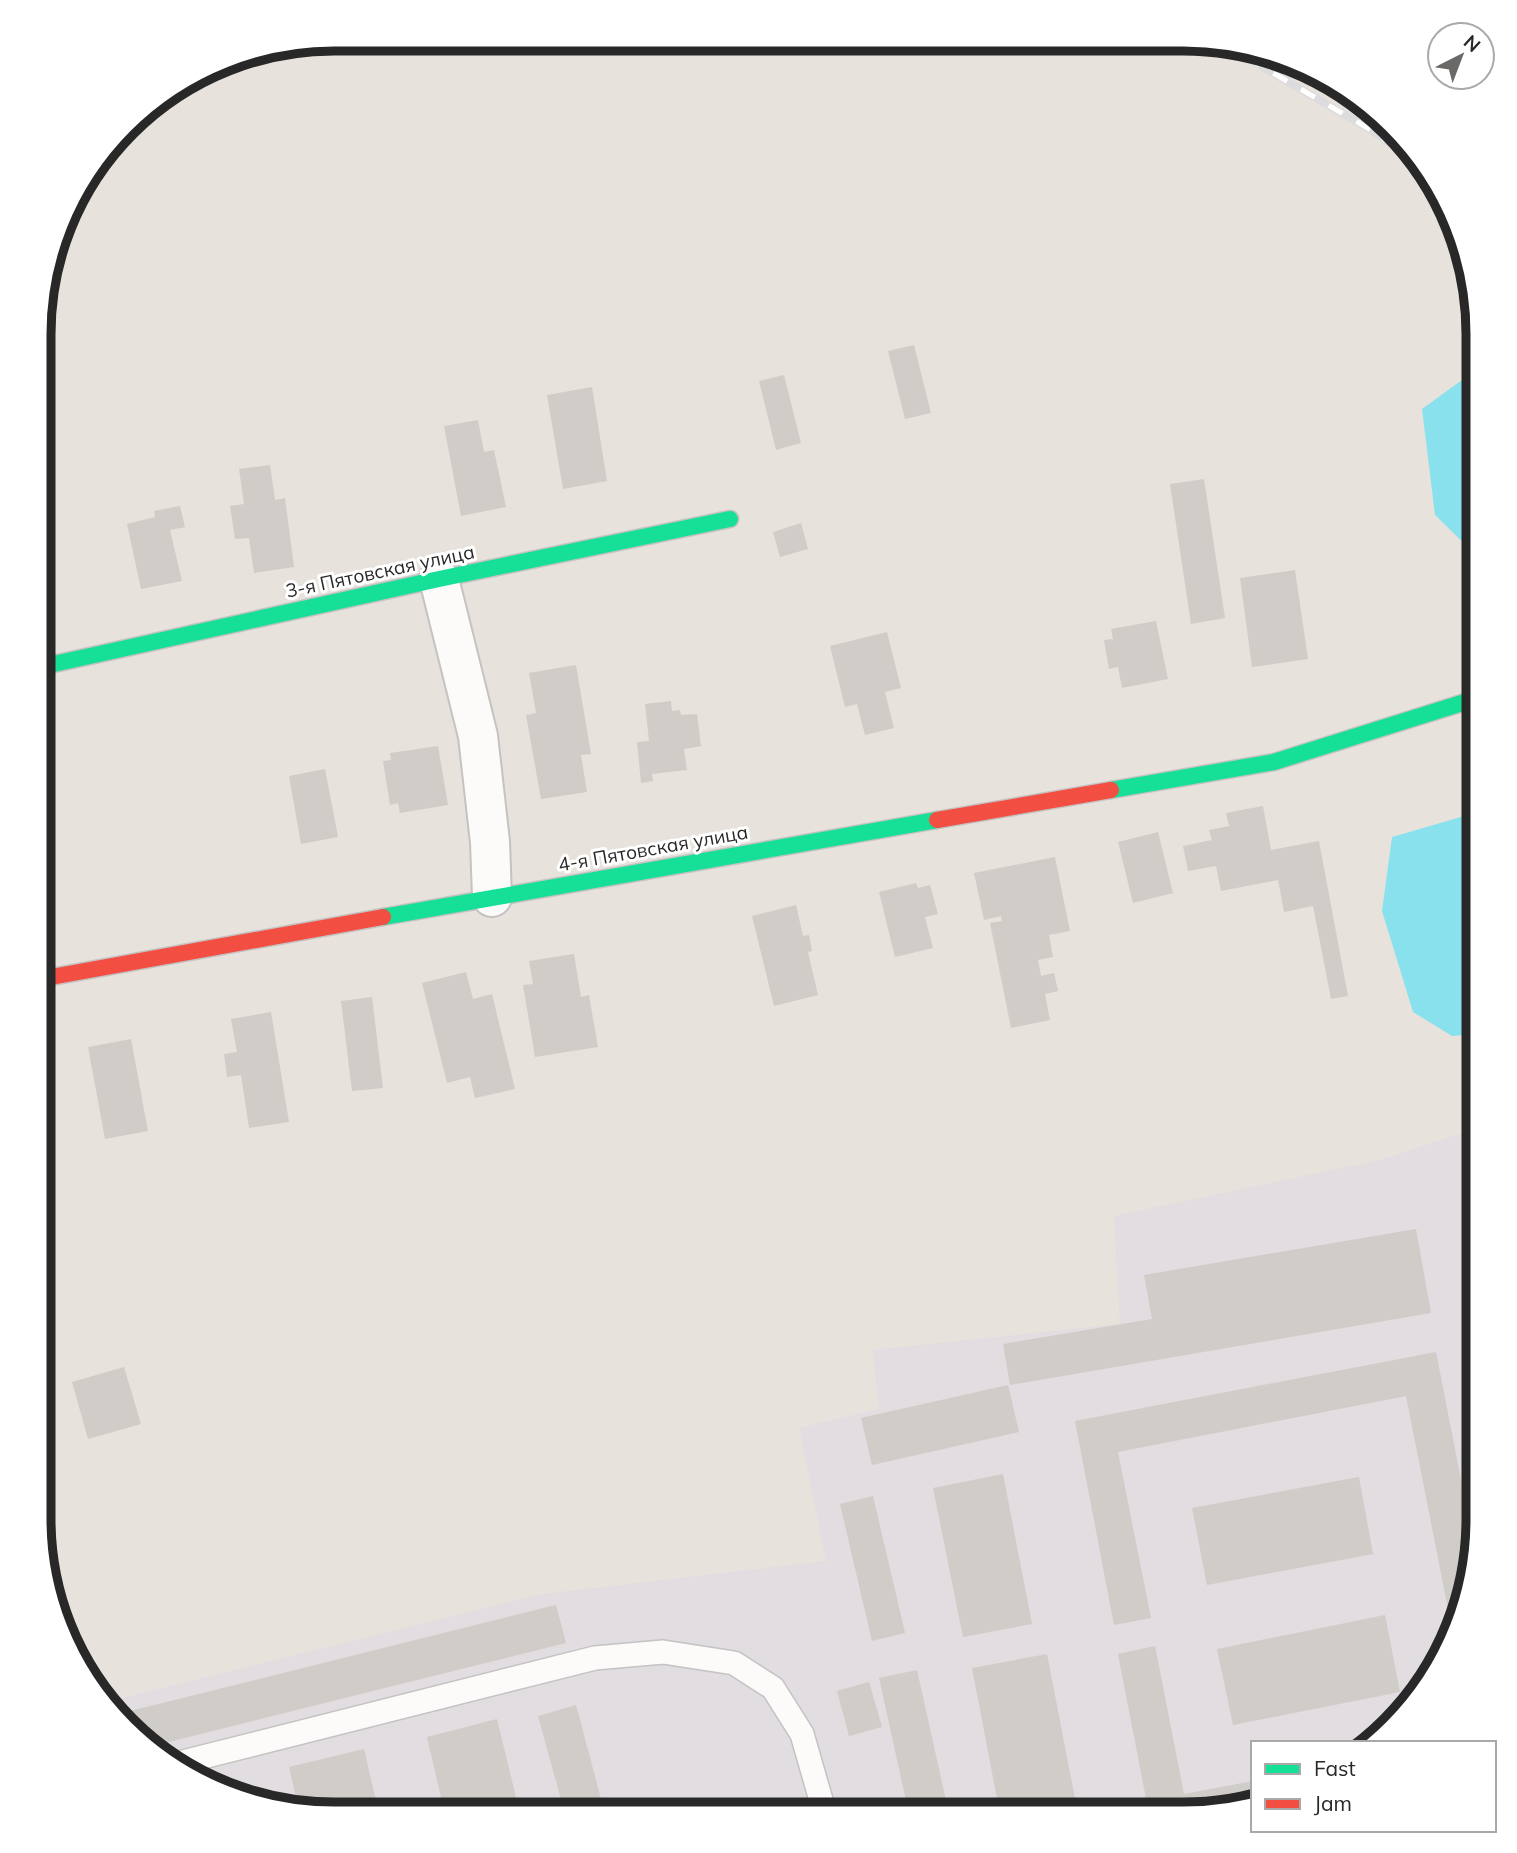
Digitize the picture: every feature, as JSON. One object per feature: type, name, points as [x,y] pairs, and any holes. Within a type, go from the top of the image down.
[{"type":"street","name":"3-я Пятовская улица","points":[[51,665],[439,579],[730,519]]},
{"type":"street","points":[[439,579],[478,736],[490,842],[492,897]]},
{"type":"street","name":"4-я Пятовская улица","points":[[51,977],[492,897],[1274,762],[1466,702]]},
{"type":"lane","points":[[187,1761],[595,1658],[663,1652],[734,1663],[774,1688],[802,1734],[822,1802]]},
{"type":"shaded area","points":[[1466,1132],[1466,1538],[1461,1574],[1451,1610],[1437,1644],[1419,1676],[1396,1706],[1359,1741],[1251,1741],[1251,1794],[1202,1802],[315,1802],[261,1793],[209,1773],[162,1744],[116,1700],[542,1594],[826,1561],[799,1428],[879,1409],[873,1350],[1120,1324],[1114,1216],[1376,1161]]},
{"type":"water","points":[[1466,377],[1466,545],[1435,515],[1422,409]]},
{"type":"water","points":[[1466,815],[1466,1035],[1452,1036],[1413,1012],[1382,911],[1392,837]]},
{"type":"building","points":[[914,345],[931,413],[905,419],[888,351]]},
{"type":"building","points":[[784,375],[801,443],[776,450],[759,381]]},
{"type":"building","points":[[592,387],[607,481],[563,489],[547,395]]},
{"type":"building","points":[[478,420],[484,452],[494,450],[506,507],[461,516],[444,426]]},
{"type":"building","points":[[270,465],[275,500],[285,498],[294,567],[254,573],[249,538],[235,539],[230,506],[244,504],[239,469]]},
{"type":"building","points":[[1204,479],[1225,618],[1191,624],[1170,484]]},
{"type":"building","points":[[180,506],[185,527],[170,530],[182,581],[141,589],[127,524],[155,517],[154,511]]},
{"type":"building","points":[[801,523],[808,549],[780,557],[773,532]]},
{"type":"building","points":[[1295,570],[1308,659],[1252,667],[1240,578]]},
{"type":"building","points":[[1156,621],[1168,679],[1122,688],[1118,667],[1109,669],[1104,640],[1113,639],[1111,629]]},
{"type":"building","points":[[887,632],[901,688],[885,692],[894,728],[865,735],[857,704],[845,707],[830,646]]},
{"type":"building","points":[[576,665],[591,754],[581,755],[587,792],[541,799],[526,715],[536,713],[529,673]]},
{"type":"building","points":[[671,701],[672,711],[680,710],[681,715],[697,714],[701,746],[684,749],[687,770],[652,774],[653,781],[641,783],[637,742],[649,741],[645,704]]},
{"type":"building","points":[[438,746],[448,805],[400,813],[398,803],[390,805],[383,761],[391,760],[390,753]]},
{"type":"building","points":[[325,769],[338,837],[301,844],[289,776]]},
{"type":"building","points":[[1263,806],[1271,850],[1319,841],[1348,996],[1331,999],[1313,906],[1284,912],[1278,880],[1221,891],[1216,866],[1188,871],[1183,846],[1212,840],[1209,830],[1229,826],[1226,813]]},
{"type":"building","points":[[1158,832],[1173,893],[1133,903],[1118,842]]},
{"type":"building","points":[[1055,857],[1070,931],[1049,935],[1053,957],[1038,960],[1041,976],[1054,973],[1058,991],[1045,994],[1050,1020],[1011,1028],[990,923],[1002,921],[1001,916],[984,920],[974,873]]},
{"type":"building","points":[[916,883],[918,888],[930,885],[938,914],[925,917],[933,948],[895,957],[879,892]]},
{"type":"building","points":[[796,905],[803,936],[809,935],[812,951],[808,952],[818,995],[774,1006],[752,916]]},
{"type":"building","points":[[574,954],[581,997],[589,995],[598,1047],[535,1057],[523,985],[533,984],[529,961]]},
{"type":"building","points":[[466,972],[473,999],[492,994],[515,1089],[475,1098],[470,1077],[447,1083],[422,983]]},
{"type":"building","points":[[372,997],[383,1088],[352,1091],[341,1001]]},
{"type":"building","points":[[271,1012],[289,1122],[249,1128],[241,1075],[227,1077],[224,1054],[237,1052],[231,1019]]},
{"type":"building","points":[[131,1039],[148,1131],[105,1139],[88,1047]]},
{"type":"building","points":[[1416,1229],[1431,1313],[1010,1385],[1003,1344],[1152,1319],[1144,1275]]},
{"type":"building","points":[[1436,1352],[1466,1505],[1464,1556],[1449,1615],[1406,1396],[1118,1452],[1151,1618],[1114,1625],[1075,1421]]},
{"type":"building","points":[[124,1367],[141,1424],[88,1439],[72,1382]]},
{"type":"building","points":[[1008,1385],[1019,1432],[872,1465],[861,1418]]},
{"type":"building","points":[[1003,1474],[1032,1624],[963,1637],[933,1488]]},
{"type":"building","points":[[1359,1477],[1373,1554],[1207,1585],[1192,1508]]},
{"type":"building","points":[[873,1496],[905,1633],[872,1641],[840,1504]]},
{"type":"building","points":[[556,1605],[566,1643],[162,1744],[127,1712]]},
{"type":"building","points":[[1385,1615],[1400,1692],[1233,1725],[1217,1649]]},
{"type":"building","points":[[1155,1646],[1184,1794],[1251,1781],[1251,1794],[1202,1802],[1147,1802],[1118,1654]]},
{"type":"building","points":[[1047,1654],[1076,1802],[998,1802],[972,1668]]},
{"type":"building","points":[[917,1670],[946,1802],[906,1802],[879,1678]]},
{"type":"building","points":[[869,1682],[882,1727],[849,1736],[837,1691]]},
{"type":"building","points":[[576,1705],[602,1802],[562,1802],[538,1716]]},
{"type":"building","points":[[497,1719],[517,1802],[442,1802],[427,1737]]},
{"type":"building","points":[[364,1749],[376,1802],[296,1800],[289,1767]]},
{"type":"railway","points":[[1247,58],[1397,148]]},
{"type":"traffic: fast","points":[[51,665],[439,579],[730,519]]},
{"type":"traffic: fast","points":[[1111,790],[1274,762],[1466,702]]},
{"type":"traffic: fast","points":[[383,917],[937,820]]},
{"type":"traffic: jam","points":[[937,820],[1111,790]]},
{"type":"traffic: jam","points":[[51,977],[383,917]]}]
